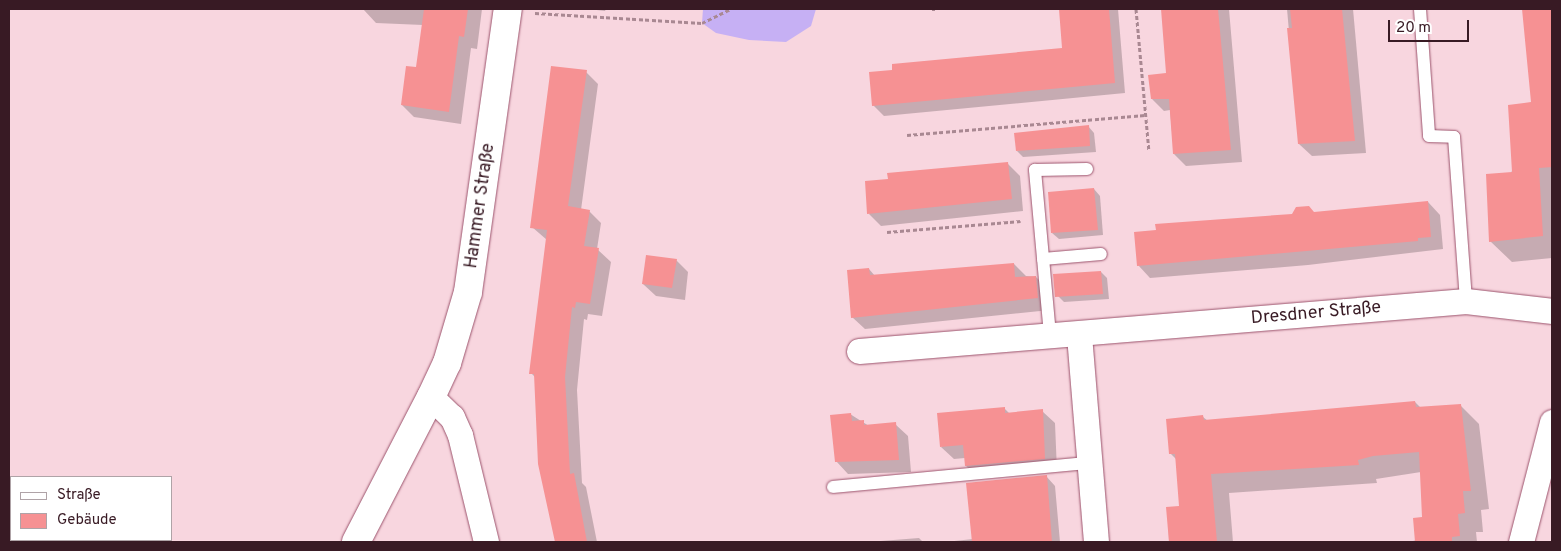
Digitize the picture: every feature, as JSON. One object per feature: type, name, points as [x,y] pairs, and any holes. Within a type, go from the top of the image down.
[{"type":"main road","name":"Hammer Straße","points":[[356,542],[431,397],[447,362],[468,292],[508,10]]},
{"type":"street","name":"Dresdner Straße","points":[[859,350],[1050,335],[1079,335],[1466,301],[1552,311]]},
{"type":"street","points":[[1079,335],[1096,542]]},
{"type":"street","points":[[431,397],[452,418],[460,435],[486,542]]},
{"type":"street","points":[[1521,542],[1552,422]]},
{"type":"lane","points":[[1420,9],[1429,136],[1454,137],[1466,301]]},
{"type":"lane","points":[[1050,335],[1035,170],[1087,169]]},
{"type":"lane","points":[[1043,259],[1101,254]]},
{"type":"lane","points":[[833,487],[1089,463]]},
{"type":"path","points":[[508,10],[702,23],[731,9]]},
{"type":"path","points":[[1136,9],[1149,151]]},
{"type":"path","points":[[907,135],[1145,115]]},
{"type":"path","points":[[887,232],[1039,219]]},
{"type":"shaded area","points":[[703,9],[816,9],[811,26],[786,42],[749,40],[716,33],[702,23]]},
{"type":"building","points":[[424,9],[468,9],[464,37],[459,36],[449,112],[401,105],[406,66],[416,67]]},
{"type":"building","points":[[1059,9],[1109,9],[1115,83],[872,106],[869,72],[892,70],[892,64],[1062,48]]},
{"type":"building","points":[[1161,9],[1218,9],[1231,150],[1173,154],[1169,99],[1151,99],[1148,75],[1166,73]]},
{"type":"building","points":[[1290,9],[1342,9],[1355,141],[1298,144],[1287,28],[1292,28]]},
{"type":"building","points":[[1522,9],[1552,9],[1552,167],[1539,168],[1543,236],[1489,242],[1486,174],[1512,172],[1508,105],[1531,102]]},
{"type":"building","points":[[551,66],[587,70],[568,206],[590,210],[584,246],[599,248],[590,304],[576,302],[575,308],[572,307],[565,377],[570,474],[574,473],[587,542],[555,542],[538,464],[534,374],[529,374],[547,230],[530,228]]},
{"type":"building","points":[[1089,125],[1090,146],[1016,151],[1014,133]]},
{"type":"building","points":[[1008,162],[1012,199],[867,214],[865,181],[888,179],[887,173]]},
{"type":"building","points":[[1094,188],[1098,230],[1051,233],[1048,192]]},
{"type":"building","points":[[1428,201],[1431,237],[1418,238],[1418,241],[1137,266],[1134,232],[1156,230],[1155,224],[1292,214],[1296,207],[1309,206],[1314,212]]},
{"type":"building","points":[[646,255],[677,259],[672,288],[642,284]]},
{"type":"building","points":[[1014,263],[1015,277],[1036,276],[1038,298],[851,318],[847,270],[869,268],[870,275]]},
{"type":"building","points":[[1101,271],[1103,294],[1055,297],[1053,274]]},
{"type":"building","points":[[1415,401],[1416,407],[1461,404],[1471,491],[1463,491],[1465,513],[1458,514],[1460,536],[1452,537],[1452,542],[1415,542],[1413,518],[1422,517],[1419,452],[1373,456],[1358,460],[1359,465],[1211,474],[1217,542],[1169,542],[1166,507],[1179,506],[1175,454],[1169,454],[1166,419],[1203,415],[1204,420]]},
{"type":"building","points":[[1005,407],[1005,413],[1043,409],[1045,459],[965,466],[963,445],[940,447],[937,413]]},
{"type":"building","points":[[851,413],[852,421],[864,420],[864,425],[896,422],[899,460],[835,462],[830,415]]},
{"type":"building","points":[[1047,475],[1052,542],[972,542],[966,483]]}]
